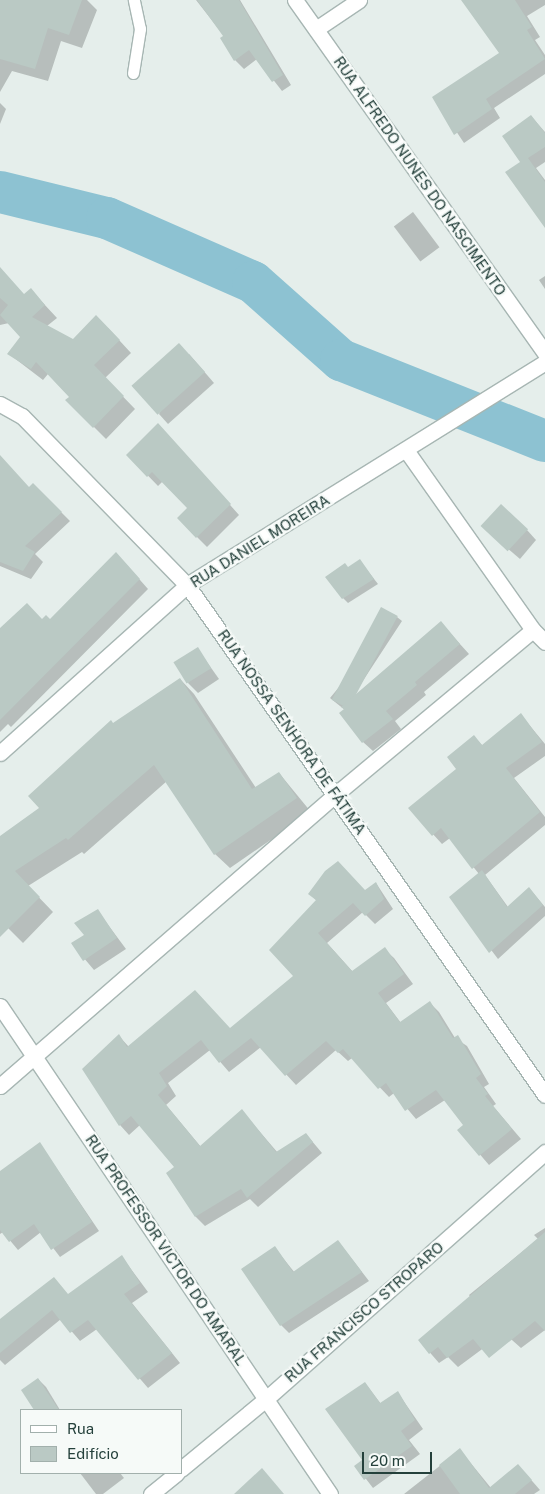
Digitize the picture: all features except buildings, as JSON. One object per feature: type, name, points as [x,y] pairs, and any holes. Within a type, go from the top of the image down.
[{"type":"street","name":"RUA ALFREDO NUNES DO NASCIMENTO","points":[[295,0],[545,353]]},
{"type":"street","points":[[316,29],[359,0]]},
{"type":"street","name":"RUA DANIEL MOREIRA","points":[[0,753],[188,585],[545,362]]},
{"type":"street","name":"RUA NOSSA SENHORA DE FÁTIMA","points":[[0,404],[22,416],[188,585],[545,1095]]},
{"type":"street","points":[[406,450],[533,630],[545,642]]},
{"type":"street","points":[[0,1086],[36,1057],[336,794],[533,630]]},
{"type":"street","name":"RUA PROFESSOR VICTOR DO AMARAL","points":[[0,1006],[330,1494]]},
{"type":"street","name":"RUA FRANCISCO STROPARO","points":[[182,1468],[266,1399],[545,1152]]},
{"type":"street","points":[[151,1494],[176,1474]]},
{"type":"lane","points":[[133,73],[140,29],[134,0]]},
{"type":"waterway","points":[[0,192],[107,218],[253,282],[341,360],[545,441]]}]
